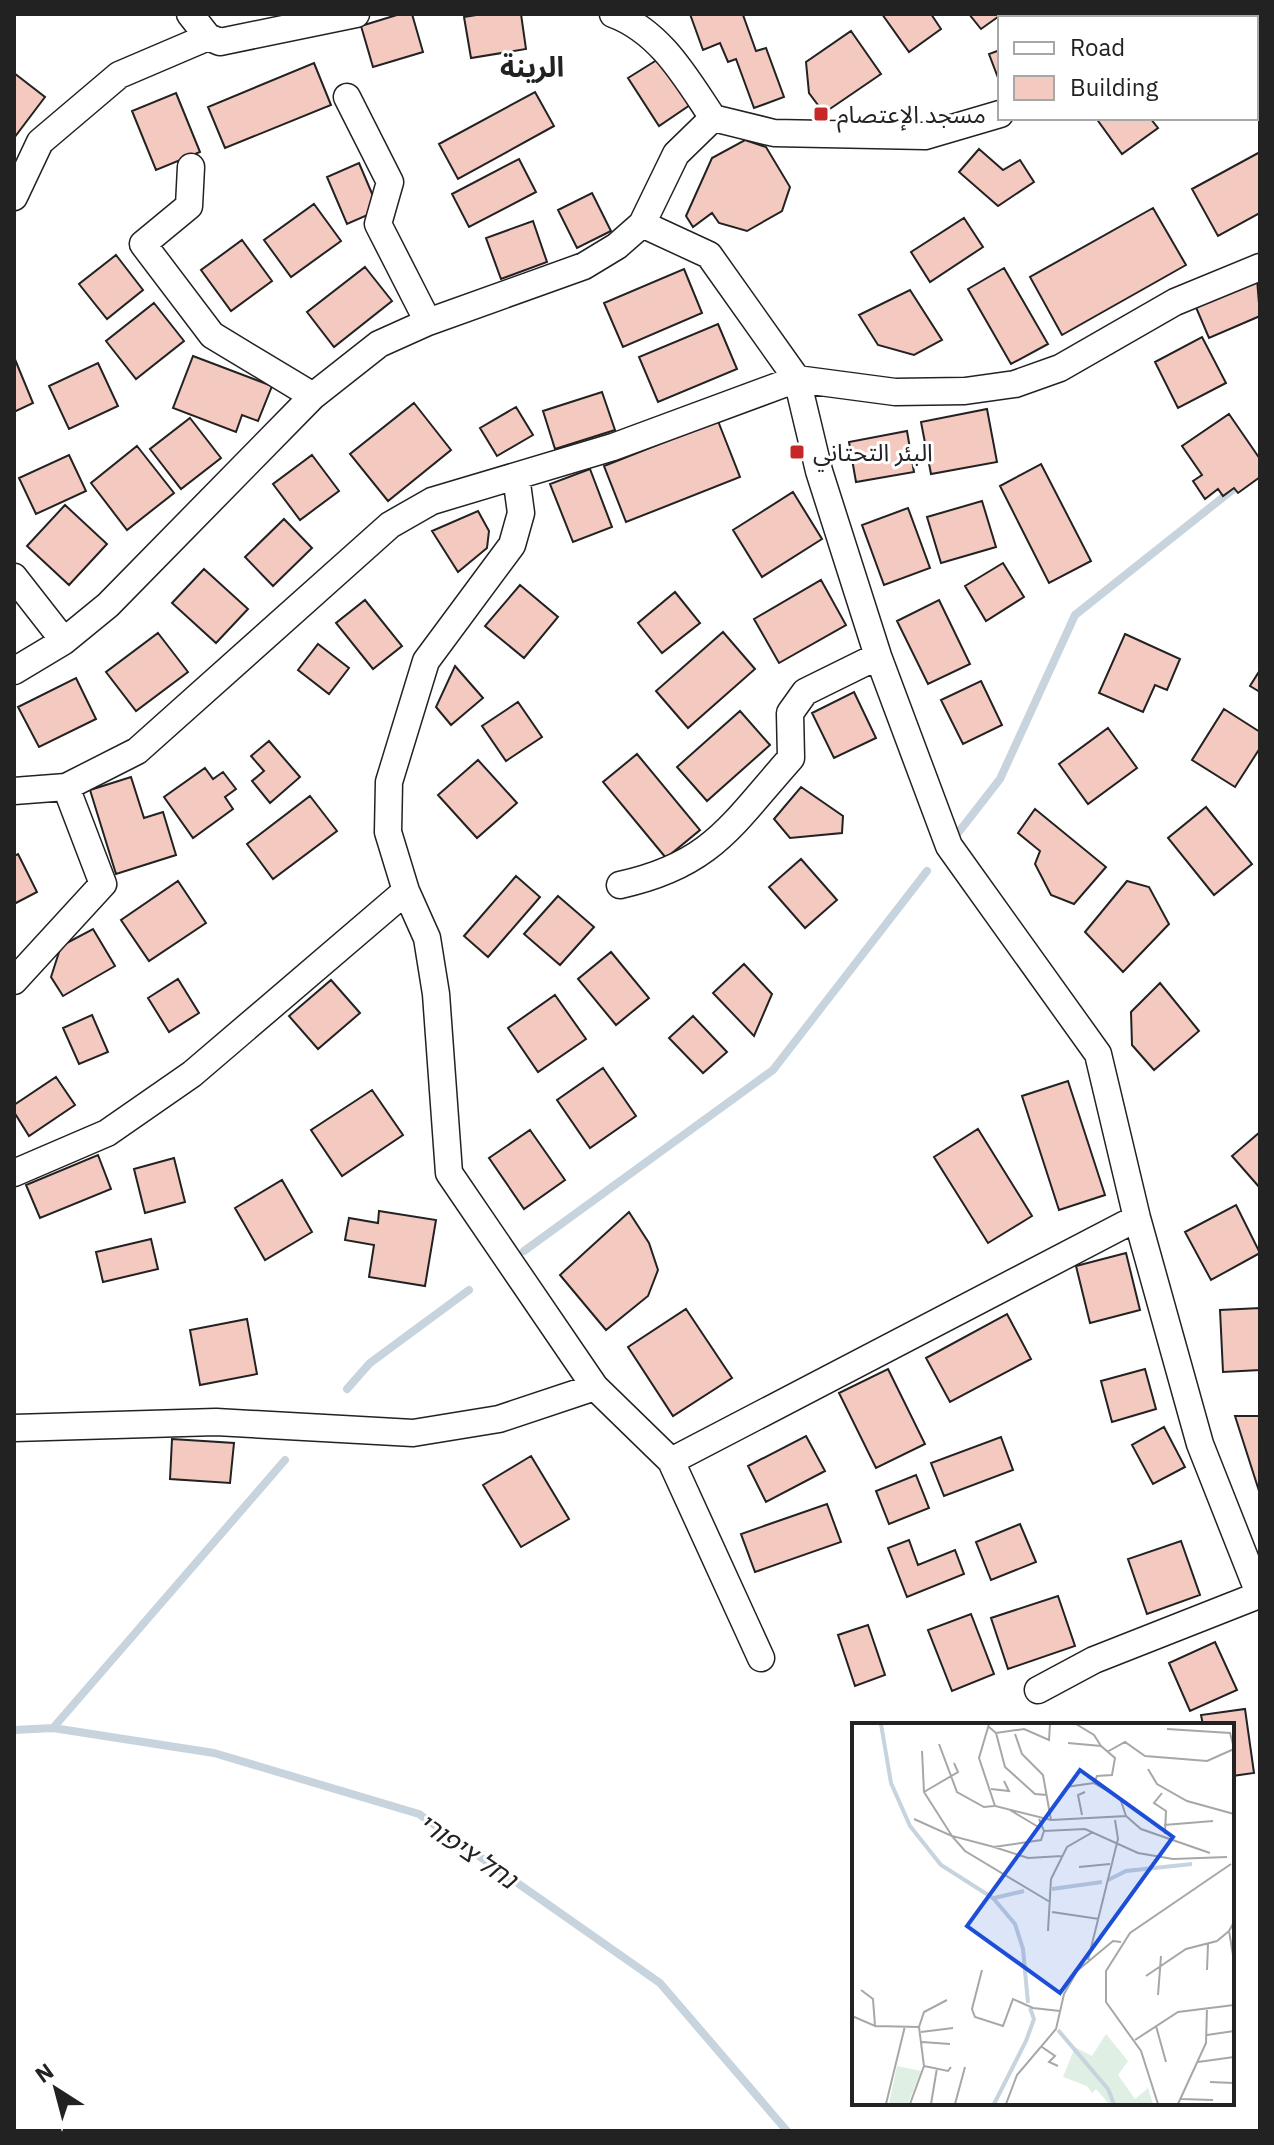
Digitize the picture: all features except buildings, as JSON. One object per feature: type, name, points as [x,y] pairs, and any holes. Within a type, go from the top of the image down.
[{"type":"street","points":[[190,14],[208,37],[220,42],[242,40],[356,14]]},
{"type":"street","points":[[613,14],[629,20],[670,54],[713,118],[774,133],[925,136],[998,115]]},
{"type":"street","points":[[14,197],[40,142],[119,75],[208,37]]},
{"type":"street","points":[[347,97],[390,182],[378,224],[428,322]]},
{"type":"street","points":[[14,671],[64,641],[108,605],[313,396],[379,344],[428,322],[584,266],[642,224],[676,154],[713,118]]},
{"type":"street","points":[[191,167],[189,206],[143,244],[212,335],[313,396]]},
{"type":"street","points":[[642,224],[709,255],[797,379],[819,471],[878,656],[949,846],[1098,1054],[1137,1218],[1200,1444],[1260,1596],[1094,1660],[1038,1690]]},
{"type":"street","points":[[15,792],[66,787],[137,751],[190,707],[390,525],[432,501],[613,447],[797,379],[895,392],[965,391],[1015,384],[1060,368],[1175,302],[1260,267]]},
{"type":"street","points":[[516,476],[521,513],[512,545],[426,661],[389,782],[388,832],[406,891],[430,952],[449,1173],[595,1387],[671,1461],[761,1658]]},
{"type":"street","points":[[14,577],[64,641]]},
{"type":"street","points":[[620,885],[694,860],[728,831],[791,758],[790,713],[805,692],[878,656]]},
{"type":"street","points":[[14,981],[103,884],[66,787]]},
{"type":"street","points":[[14,1173],[107,1133],[192,1074],[406,891]]},
{"type":"street","points":[[671,1461],[1137,1218]]},
{"type":"street","points":[[14,1428],[216,1422],[413,1433],[499,1419],[595,1387]]},
{"type":"waterway","points":[[958,833],[1000,779],[1075,615],[1241,483]]},
{"type":"waterway","points":[[524,1251],[773,1070],[927,871]]},
{"type":"waterway","points":[[347,1389],[370,1363],[469,1290]]},
{"type":"waterway","points":[[53,1728],[285,1460]]},
{"type":"waterway","name":"נחל ציפורי","points":[[14,1730],[53,1728],[214,1753],[419,1814],[660,1983],[787,2131]]},
{"type":"place","name":"مسجد الإعتصام","points":[[821,114]]},
{"type":"place","name":"البئر التحتاني","points":[[797,452]]},
{"type":"district","name":"الرينة","points":[[532,66]]}]
